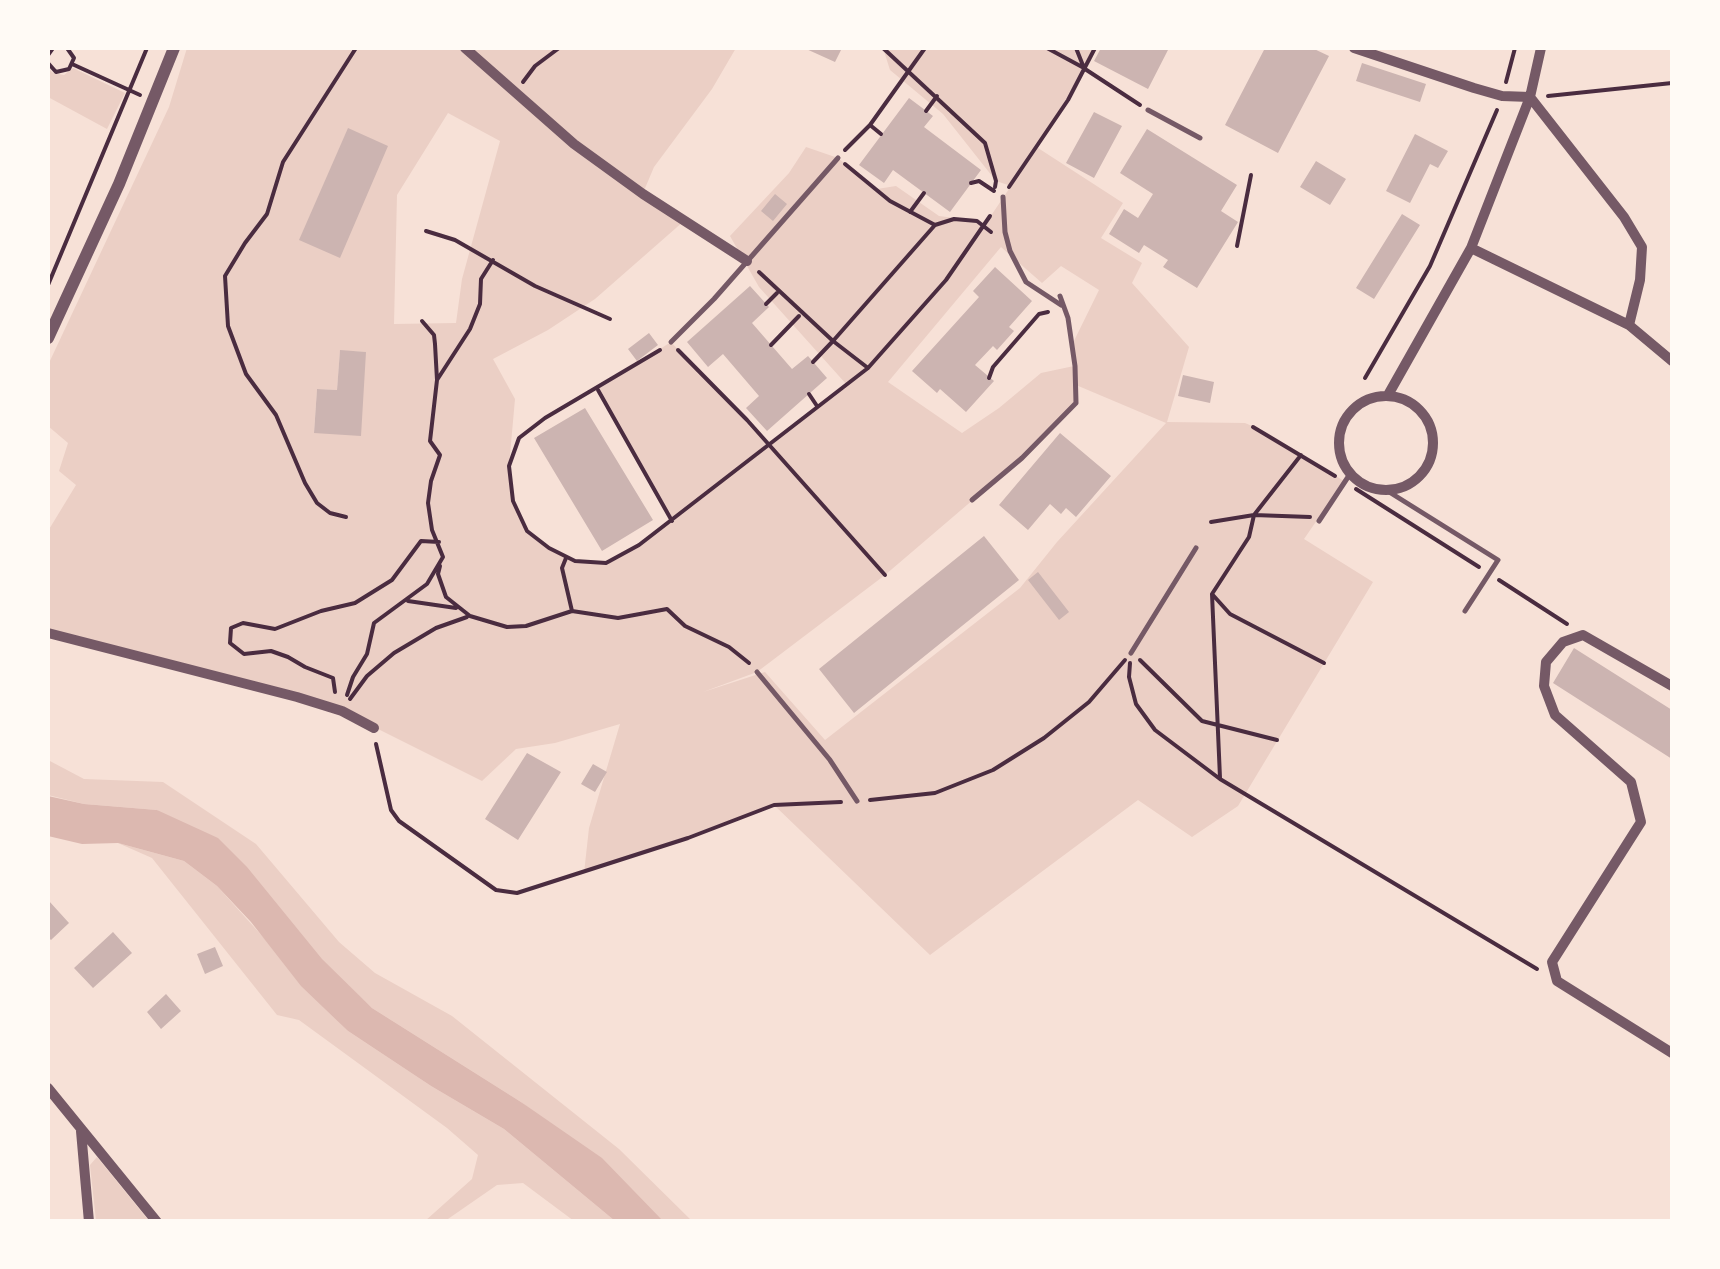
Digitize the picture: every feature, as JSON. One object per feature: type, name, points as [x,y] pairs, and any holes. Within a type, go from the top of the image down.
[{"type":"street","points":[[48,338],[119,184],[174,48]]},
{"type":"street","points":[[464,48],[514,94],[614,174],[748,261]]},
{"type":"street","points":[[1354,48],[1502,96],[1530,97],[1624,217],[1642,248],[1640,280],[1629,325]]},
{"type":"street","points":[[1388,396],[1471,248],[1530,97],[1541,48]]},
{"type":"street","points":[[1471,248],[1629,325],[1672,361]]},
{"type":"street","points":[[1372,397],[1404,399],[1417,407],[1427,420],[1432,452],[1416,479],[1386,490],[1347,478],[1338,445],[1347,415],[1372,397]]},
{"type":"street","points":[[48,633],[342,711],[374,728]]},
{"type":"street","points":[[1672,686],[1584,635],[1563,642],[1546,662],[1544,686],[1555,715],[1631,782],[1640,822],[1552,962],[1556,981],[1672,1054]]},
{"type":"street","points":[[48,1088],[157,1222]]},
{"type":"street","points":[[81,1130],[88,1222]]},
{"type":"lane","points":[[1148,110],[1200,138]]},
{"type":"lane","points":[[671,342],[838,158]]},
{"type":"lane","points":[[1003,196],[1005,232],[1026,282],[1064,307]]},
{"type":"lane","points":[[972,500],[1022,458],[1076,403],[1075,366],[1060,296]]},
{"type":"lane","points":[[1319,521],[1347,478]]},
{"type":"lane","points":[[1386,490],[1498,560],[1466,611]]},
{"type":"lane","points":[[1131,653],[1196,548]]},
{"type":"lane","points":[[757,672],[830,760],[857,802]]},
{"type":"path","points":[[48,54],[54,48]]},
{"type":"path","points":[[67,48],[72,64]]},
{"type":"path","points":[[48,286],[147,48]]},
{"type":"path","points":[[346,517],[330,513],[316,503],[276,414],[246,374],[228,326],[226,276],[267,214],[284,162],[356,48]]},
{"type":"path","points":[[514,94],[535,66],[559,48]]},
{"type":"path","points":[[884,48],[985,143],[996,181],[994,191],[979,180],[971,183]]},
{"type":"path","points":[[924,48],[870,124],[838,158],[910,212],[935,224]]},
{"type":"path","points":[[1047,48],[1148,110]]},
{"type":"path","points":[[1076,48],[1084,68]]},
{"type":"path","points":[[885,575],[768,446],[749,417],[671,342],[545,418],[519,438],[508,466],[512,501],[527,532],[575,561],[606,564],[672,521],[768,446],[817,406],[868,368],[946,280],[985,226],[1031,159],[1095,48]]},
{"type":"path","points":[[1365,378],[1430,266],[1502,96],[1514,48]]},
{"type":"path","points":[[48,63],[52,70],[60,72],[72,64]]},
{"type":"path","points":[[72,64],[131,91]]},
{"type":"path","points":[[1530,97],[1672,83]]},
{"type":"path","points":[[926,111],[937,96]]},
{"type":"path","points":[[870,124],[882,134]]},
{"type":"path","points":[[856,173],[865,169]]},
{"type":"path","points":[[1237,246],[1251,175]]},
{"type":"path","points":[[910,212],[924,193]]},
{"type":"path","points":[[813,362],[935,224],[954,220],[977,221],[985,226]]},
{"type":"path","points":[[426,230],[455,240],[535,286],[610,319]]},
{"type":"path","points":[[437,380],[470,329],[480,304],[482,279],[494,259]]},
{"type":"path","points":[[748,261],[800,314],[868,368]]},
{"type":"path","points":[[766,304],[778,292]]},
{"type":"path","points":[[989,378],[993,367],[1039,314],[1064,307]]},
{"type":"path","points":[[771,345],[800,314]]},
{"type":"path","points":[[422,321],[434,334],[437,380],[430,441],[440,456],[428,503],[432,530],[443,557],[438,574],[446,597],[456,608],[507,627],[526,626],[572,611],[618,618],[667,609],[685,626],[740,654],[757,672]]},
{"type":"path","points":[[696,368],[703,361]]},
{"type":"path","points":[[597,388],[672,521]]},
{"type":"path","points":[[809,394],[817,406]]},
{"type":"path","points":[[1253,427],[1347,478],[1584,635]]},
{"type":"path","points":[[1220,779],[1212,594],[1249,536],[1254,516],[1302,455]]},
{"type":"path","points":[[1211,522],[1254,516],[1319,521]]},
{"type":"path","points":[[342,711],[333,678],[271,652],[244,654],[230,643],[230,628],[243,622],[275,628],[321,611],[355,604],[392,580],[421,542],[439,542]]},
{"type":"path","points":[[566,556],[562,568],[572,611]]},
{"type":"path","points":[[342,711],[353,677],[368,654],[374,623],[427,584],[443,557]]},
{"type":"path","points":[[1212,594],[1230,614],[1324,663]]},
{"type":"path","points":[[408,601],[456,608]]},
{"type":"path","points":[[342,711],[367,676],[394,653],[436,628],[470,616]]},
{"type":"path","points":[[1131,653],[1160,676],[1202,722],[1278,740]]},
{"type":"path","points":[[1131,653],[1129,677],[1136,704],[1155,730],[1220,779],[1556,981]]},
{"type":"path","points":[[374,728],[384,785],[398,821],[496,890],[517,893],[688,838],[774,805],[857,802],[934,793],[992,770],[1044,738],[1089,702],[1131,653]]},
{"type":"shaded area","points":[[187,48],[736,48],[712,89],[654,167],[643,193],[684,221],[595,299],[493,359],[515,399],[509,466],[513,501],[527,531],[575,561],[606,563],[671,521],[597,389],[671,342],[768,446],[847,385],[759,287],[730,236],[789,173],[806,147],[838,158],[877,189],[896,186],[939,216],[977,221],[984,226],[1011,186],[996,181],[943,114],[890,70],[883,48],[1095,48],[1038,148],[1123,203],[1101,238],[1142,263],[1132,283],[1189,347],[1167,422],[1245,423],[1344,481],[1304,539],[1373,582],[1238,806],[1192,837],[1138,800],[930,955],[774,805],[584,873],[589,828],[620,724],[555,743],[516,749],[482,781],[342,711],[48,633],[48,531],[76,485],[59,471],[68,443],[48,426],[48,365],[169,107]],"holes":[[[448,113],[500,141],[462,279],[456,323],[394,324],[397,195]],[[1001,247],[1042,283],[1061,266],[1099,290],[1072,345],[1074,366],[1041,373],[962,433],[888,382]],[[340,351],[366,352],[314,432],[317,389],[337,390]],[[1076,385],[1166,423],[1020,588],[825,740],[765,672],[703,692],[757,672],[885,575],[1022,458],[1076,403]]]},
{"type":"shaded area","points":[[48,68],[64,75],[73,68],[125,93],[107,129],[48,97]]},
{"type":"shaded area","points":[[48,760],[84,779],[163,782],[256,844],[339,942],[375,973],[452,1016],[619,1149],[692,1221],[663,1221],[521,1102],[372,1008],[157,810],[84,804],[48,795]]},
{"type":"shaded area","points":[[48,796],[84,804],[157,810],[218,838],[247,867],[322,959],[372,1008],[602,1158],[663,1221],[615,1221],[504,1129],[348,1031],[301,986],[217,886],[184,861],[118,843],[82,844],[48,836]]},
{"type":"shaded area","points":[[118,843],[184,861],[217,886],[348,1031],[504,1129],[615,1221],[574,1221],[523,1183],[497,1185],[445,1221],[425,1221],[472,1179],[478,1155],[299,1020],[277,1015],[152,858]]},
{"type":"shaded area","points":[[97,1157],[149,1221],[96,1221],[90,1165]]},
{"type":"building","points":[[804,48],[842,48],[835,62]]},
{"type":"building","points":[[1101,48],[1169,48],[1148,89],[1094,61]]},
{"type":"building","points":[[1265,48],[1312,48],[1329,56],[1278,153],[1225,125]]},
{"type":"building","points":[[1362,63],[1426,84],[1420,102],[1356,81]]},
{"type":"building","points":[[909,98],[933,116],[924,127],[981,170],[950,212],[893,170],[884,183],[859,165]]},
{"type":"building","points":[[1094,112],[1122,126],[1094,178],[1066,163]]},
{"type":"building","points":[[348,128],[388,146],[340,258],[299,240]]},
{"type":"building","points":[[1147,129],[1237,185],[1221,211],[1238,222],[1197,288],[1163,267],[1168,260],[1144,245],[1139,253],[1109,234],[1124,209],[1138,218],[1153,194],[1120,173]]},
{"type":"building","points":[[1415,134],[1448,151],[1438,168],[1430,164],[1410,203],[1386,191]]},
{"type":"building","points":[[1316,161],[1346,179],[1330,205],[1300,187]]},
{"type":"building","points":[[775,194],[787,204],[773,221],[761,211]]},
{"type":"building","points":[[1402,214],[1420,225],[1374,299],[1356,288]]},
{"type":"building","points":[[995,267],[1032,301],[1009,327],[1014,331],[997,350],[993,346],[975,365],[994,381],[966,412],[912,371],[979,297],[973,291]]},
{"type":"building","points":[[750,286],[769,307],[752,323],[792,369],[808,356],[827,378],[767,431],[746,408],[759,396],[723,354],[708,367],[687,342]]},
{"type":"building","points":[[649,333],[658,345],[637,361],[628,349]]},
{"type":"building","points":[[340,350],[366,352],[361,436],[314,433],[317,389],[337,390]]},
{"type":"building","points":[[1183,375],[1214,382],[1210,403],[1178,396]]},
{"type":"building","points":[[585,408],[653,520],[602,551],[534,438]]},
{"type":"building","points":[[1060,433],[1111,476],[1076,517],[1066,508],[1061,514],[1050,504],[1028,530],[999,505]]},
{"type":"building","points":[[984,536],[1019,580],[854,713],[819,669]]},
{"type":"building","points":[[1038,572],[1069,612],[1059,620],[1028,580]]},
{"type":"building","points":[[1574,648],[1672,710],[1672,759],[1553,683]]},
{"type":"building","points":[[527,753],[561,772],[518,840],[485,819]]},
{"type":"building","points":[[593,764],[607,772],[595,792],[581,784]]},
{"type":"building","points":[[49,901],[69,923],[51,940],[48,937]]},
{"type":"building","points":[[113,932],[132,953],[93,988],[74,968]]},
{"type":"building","points":[[215,947],[223,966],[205,974],[197,954]]},
{"type":"building","points":[[166,994],[181,1011],[161,1029],[147,1012]]}]
